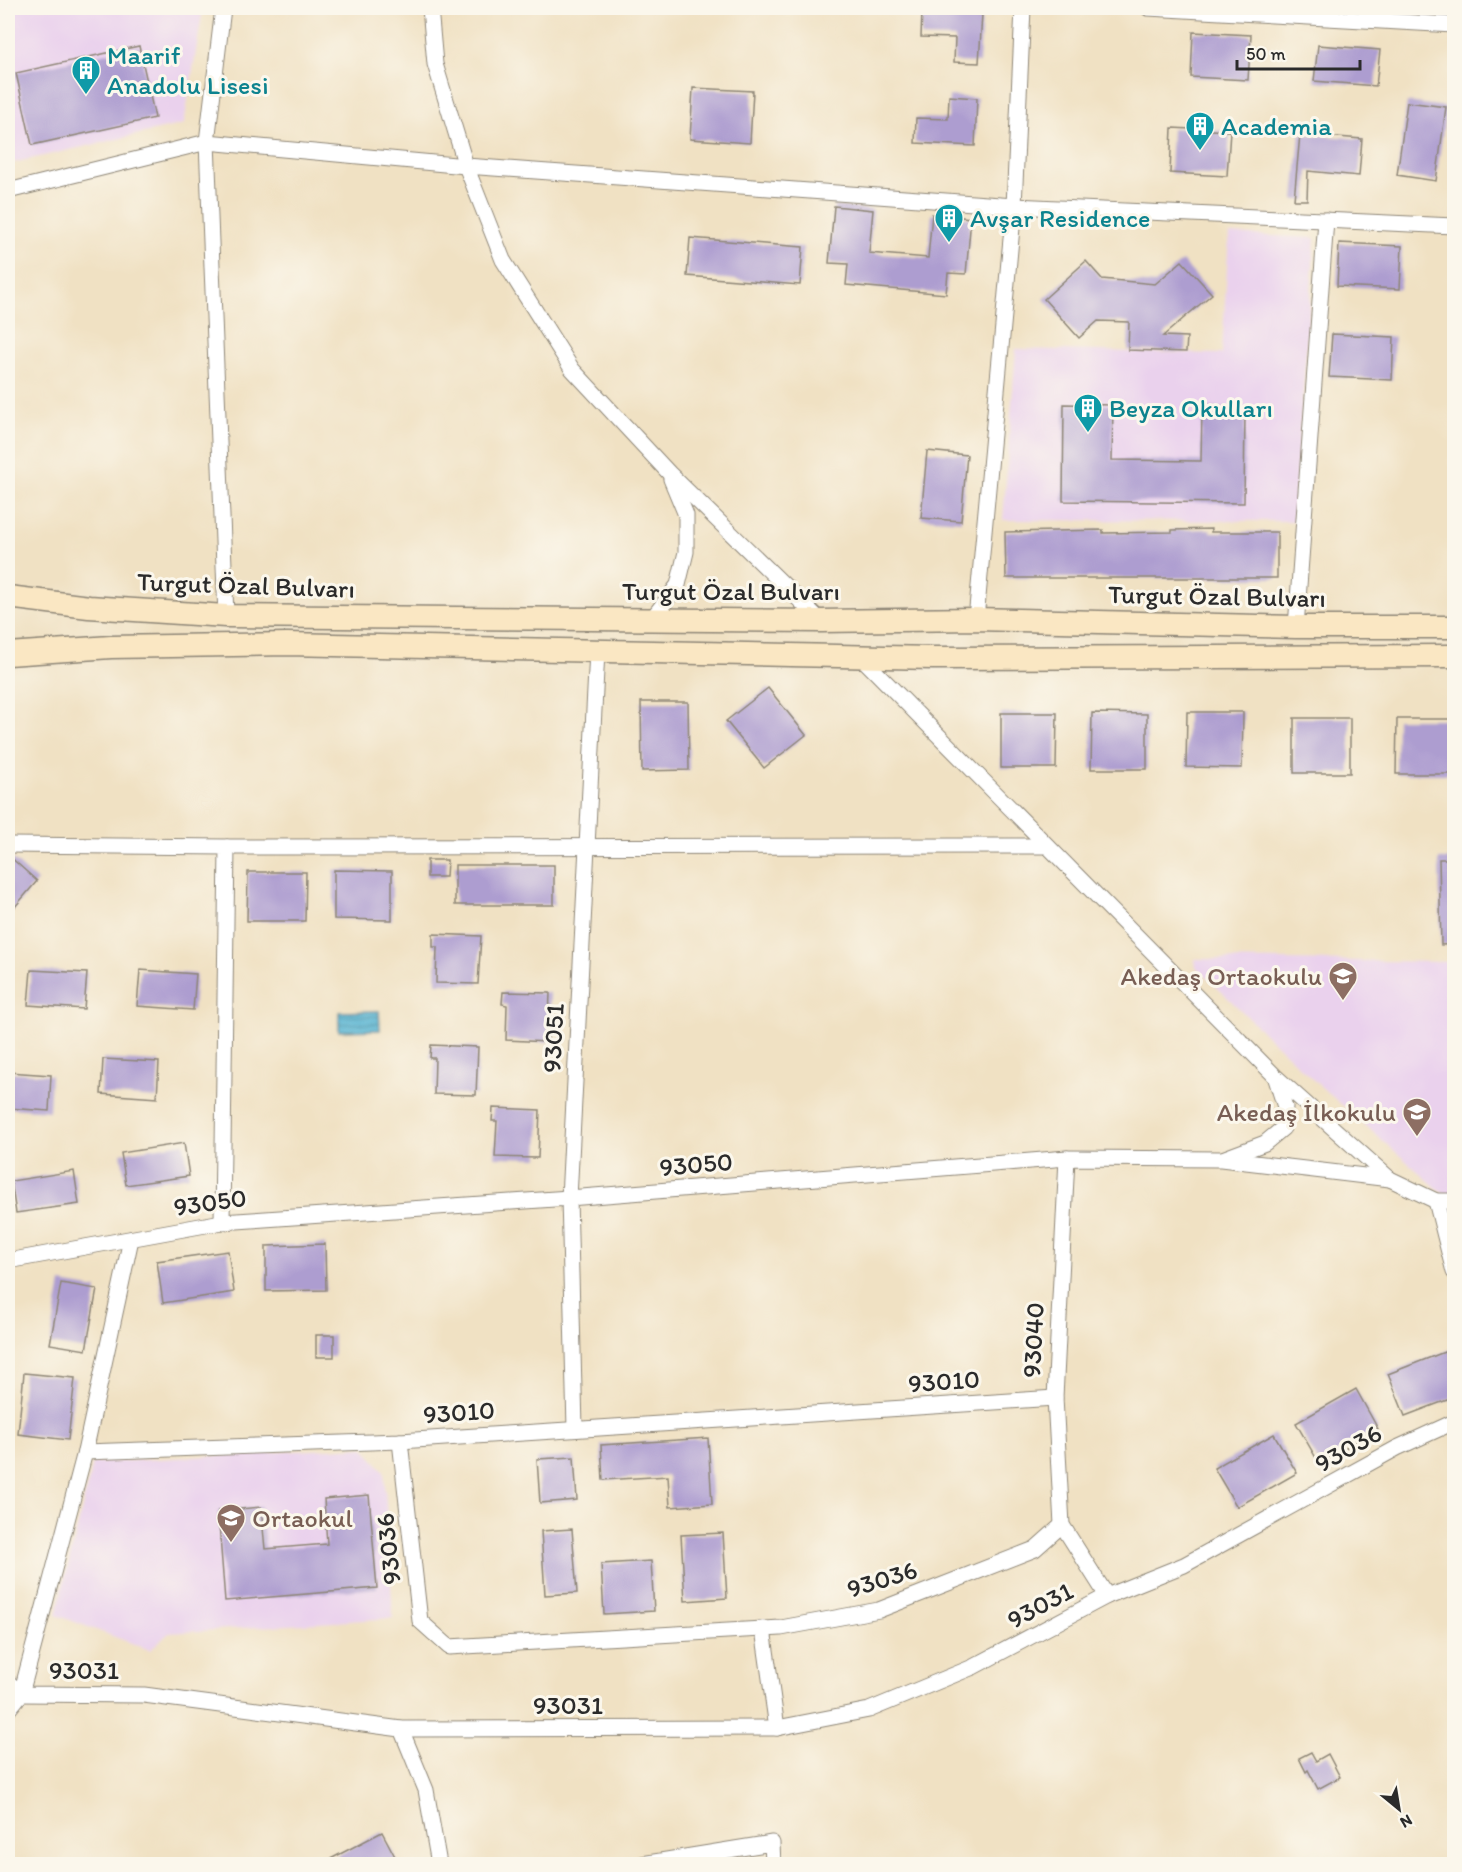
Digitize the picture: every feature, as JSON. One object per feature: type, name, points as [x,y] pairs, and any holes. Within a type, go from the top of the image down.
[{"type":"main road","name":"Turgut Özal Bulvarı","points":[[8,597],[89,607],[226,616],[821,621],[976,619],[1296,627],[1455,627]]},
{"type":"main road","points":[[8,654],[111,647],[287,644],[933,657],[1455,656]]},
{"type":"street","points":[[223,8],[207,142],[226,616]]},
{"type":"street","points":[[430,8],[435,64],[466,166],[503,260],[572,369],[669,473],[821,621]]},
{"type":"street","points":[[976,619],[1014,206],[1023,8]]},
{"type":"street","points":[[1148,8],[1455,25]]},
{"type":"street","points":[[8,191],[207,142],[466,166],[1014,206],[1455,226]]},
{"type":"street","points":[[1296,627],[1326,220]]},
{"type":"street","points":[[651,620],[678,585],[686,552],[686,515],[669,473]]},
{"type":"street","name":"93051","points":[[575,1428],[569,1198],[597,651]]},
{"type":"street","points":[[858,654],[1275,1076],[1390,1179],[1436,1201],[1455,1202]]},
{"type":"street","points":[[8,845],[1047,846]]},
{"type":"street","points":[[222,1222],[227,847]]},
{"type":"street","points":[[1221,1159],[1265,1143],[1283,1128],[1285,1107],[1275,1076]]},
{"type":"street","name":"93050","points":[[8,1261],[222,1222],[569,1198],[1067,1158],[1221,1159],[1390,1179]]},
{"type":"street","name":"93040","points":[[1062,1525],[1054,1398],[1067,1158]]},
{"type":"street","points":[[1436,1201],[1455,1272]]},
{"type":"street","points":[[8,1710],[21,1694],[85,1452],[131,1239]]},
{"type":"street","name":"93010","points":[[85,1452],[400,1441],[1054,1398]]},
{"type":"street","name":"93036","points":[[1107,1596],[1184,1565],[1397,1448],[1455,1422]]},
{"type":"street","name":"93036","points":[[400,1441],[420,1621],[449,1647],[781,1628],[879,1610],[1035,1549],[1062,1525]]},
{"type":"street","points":[[1062,1525],[1107,1596]]},
{"type":"street","name":"93031","points":[[8,1683],[21,1694],[144,1695],[401,1729],[777,1728],[869,1710],[973,1667],[1107,1596]]},
{"type":"street","points":[[763,1629],[777,1728]]},
{"type":"street","points":[[401,1729],[426,1790],[439,1864]]},
{"type":"street","points":[[642,1864],[772,1843],[773,1864]]},
{"type":"shaded area","points":[[8,8],[203,8],[184,124],[8,164]]},
{"type":"shaded area","points":[[1229,234],[1315,238],[1293,521],[1003,520],[1016,349],[1222,354]]},
{"type":"shaded area","name":"Akedaş Ortaokulu","points":[[1195,959],[1454,962],[1454,1196],[1446,1196],[1310,1077],[1196,967]]},
{"type":"shaded area","name":"Ortaokul","points":[[363,1447],[384,1471],[393,1618],[169,1633],[150,1650],[56,1615],[93,1463]]},
{"type":"water","points":[[379,1011],[380,1030],[339,1031],[339,1012]]},
{"type":"building","points":[[922,12],[982,14],[979,63],[954,62],[955,38],[921,37]]},
{"type":"building","name":"Academia","points":[[1193,32],[1251,35],[1248,80],[1191,77]]},
{"type":"building","points":[[1318,45],[1380,50],[1376,86],[1314,81]]},
{"type":"building","name":"Maarif Anadolu Lisesi","points":[[139,46],[155,118],[32,145],[16,73]]},
{"type":"building","points":[[693,88],[753,91],[750,143],[690,139]]},
{"type":"building","points":[[949,96],[977,98],[975,146],[915,143],[916,118],[948,119]]},
{"type":"building","points":[[1407,102],[1446,107],[1436,181],[1397,175]]},
{"type":"building","name":"Academia","points":[[1172,128],[1230,131],[1227,176],[1170,173]]},
{"type":"building","points":[[1300,134],[1362,139],[1359,176],[1308,171],[1307,200],[1294,200]]},
{"type":"building","points":[[834,206],[873,210],[869,253],[928,258],[932,214],[971,218],[966,274],[948,273],[946,294],[846,285],[848,264],[829,263]]},
{"type":"building","points":[[690,238],[803,247],[800,285],[687,276]]},
{"type":"building","points":[[1339,243],[1402,246],[1400,289],[1337,286]]},
{"type":"building","points":[[1086,261],[1102,279],[1155,284],[1182,261],[1212,294],[1163,336],[1187,337],[1186,352],[1128,350],[1129,322],[1098,321],[1079,338],[1044,299]]},
{"type":"building","points":[[1332,334],[1394,337],[1392,380],[1329,377]]},
{"type":"building","name":"Beyza Okulları","points":[[1064,404],[1113,405],[1112,460],[1201,461],[1202,408],[1245,409],[1244,503],[1063,501]]},
{"type":"building","points":[[927,451],[967,455],[961,521],[921,518]]},
{"type":"building","points":[[1211,529],[1211,532],[1277,532],[1277,578],[1006,578],[1005,532],[1103,530],[1103,533],[1172,532],[1172,530]]},
{"type":"building","points":[[768,688],[806,735],[764,768],[726,721]]},
{"type":"building","points":[[641,702],[688,702],[689,770],[642,771]]},
{"type":"building","points":[[1187,712],[1243,712],[1242,768],[1186,767]]},
{"type":"building","points":[[1001,713],[1057,713],[1056,768],[1001,768]]},
{"type":"building","points":[[1092,713],[1147,714],[1147,769],[1091,769]]},
{"type":"building","points":[[1294,718],[1350,718],[1350,773],[1294,773]]},
{"type":"building","points":[[1397,719],[1452,719],[1452,774],[1396,774]]},
{"type":"building","points":[[8,855],[37,881],[8,915]]},
{"type":"building","points":[[1439,859],[1455,859],[1455,944],[1441,945]]},
{"type":"building","points":[[427,860],[447,860],[446,877],[427,877]]},
{"type":"building","points":[[455,865],[554,865],[554,905],[455,905]]},
{"type":"building","points":[[334,870],[392,871],[392,920],[334,919]]},
{"type":"building","points":[[248,872],[306,872],[305,921],[247,921]]},
{"type":"building","points":[[433,934],[481,936],[478,984],[436,983],[437,947],[433,947]]},
{"type":"building","points":[[31,970],[87,973],[84,1009],[28,1005]]},
{"type":"building","points":[[140,970],[196,974],[193,1010],[137,1006]]},
{"type":"building","points":[[503,992],[550,993],[548,1042],[506,1040],[507,1005],[502,1004]]},
{"type":"building","points":[[431,1045],[478,1047],[476,1095],[434,1094],[435,1058],[430,1058]]},
{"type":"building","points":[[103,1059],[159,1062],[157,1098],[101,1094]]},
{"type":"building","points":[[8,1072],[51,1075],[49,1111],[8,1108]]},
{"type":"building","points":[[493,1108],[540,1110],[538,1158],[495,1157],[497,1121],[492,1121]]},
{"type":"building","points":[[184,1143],[189,1176],[126,1185],[121,1153]]},
{"type":"building","points":[[74,1171],[79,1204],[16,1213],[11,1181]]},
{"type":"building","points":[[325,1244],[326,1290],[266,1291],[266,1246]]},
{"type":"building","points":[[228,1251],[234,1292],[163,1303],[157,1261]]},
{"type":"building","points":[[61,1283],[97,1289],[86,1350],[50,1344]]},
{"type":"building","points":[[316,1335],[334,1335],[334,1357],[316,1357]]},
{"type":"building","points":[[1452,1349],[1455,1356],[1455,1397],[1405,1416],[1388,1374]]},
{"type":"building","points":[[24,1373],[75,1378],[68,1440],[18,1434]]},
{"type":"building","points":[[1356,1389],[1378,1429],[1319,1463],[1296,1423]]},
{"type":"building","points":[[1274,1434],[1297,1473],[1237,1507],[1214,1468]]},
{"type":"building","points":[[708,1438],[712,1504],[670,1507],[668,1476],[603,1480],[601,1445]]},
{"type":"building","points":[[574,1457],[577,1500],[540,1503],[537,1459]]},
{"type":"building","points":[[369,1495],[377,1588],[225,1601],[218,1511],[261,1507],[265,1549],[327,1544],[324,1499]]},
{"type":"building","points":[[572,1529],[577,1593],[545,1595],[541,1531]]},
{"type":"building","points":[[723,1533],[727,1598],[685,1601],[681,1535]]},
{"type":"building","points":[[651,1561],[654,1611],[604,1614],[601,1564]]},
{"type":"building","points":[[1311,1752],[1316,1761],[1328,1754],[1340,1777],[1318,1789],[1299,1758]]},
{"type":"building","points":[[382,1832],[399,1864],[321,1864]]},
{"type":"place","name":"Maarif Anadolu Lisesi","points":[[86,96]]},
{"type":"place","name":"Academia","points":[[1200,152]]},
{"type":"place","name":"Avşar Residence","points":[[949,244]]},
{"type":"place","name":"Beyza Okulları","points":[[1088,434]]},
{"type":"place","name":"Akedaş Ortaokulu","points":[[1343,1002]]},
{"type":"place","name":"Akedaş İlkokulu","points":[[1417,1138]]},
{"type":"place","name":"Ortaokul","points":[[231,1544]]}]
